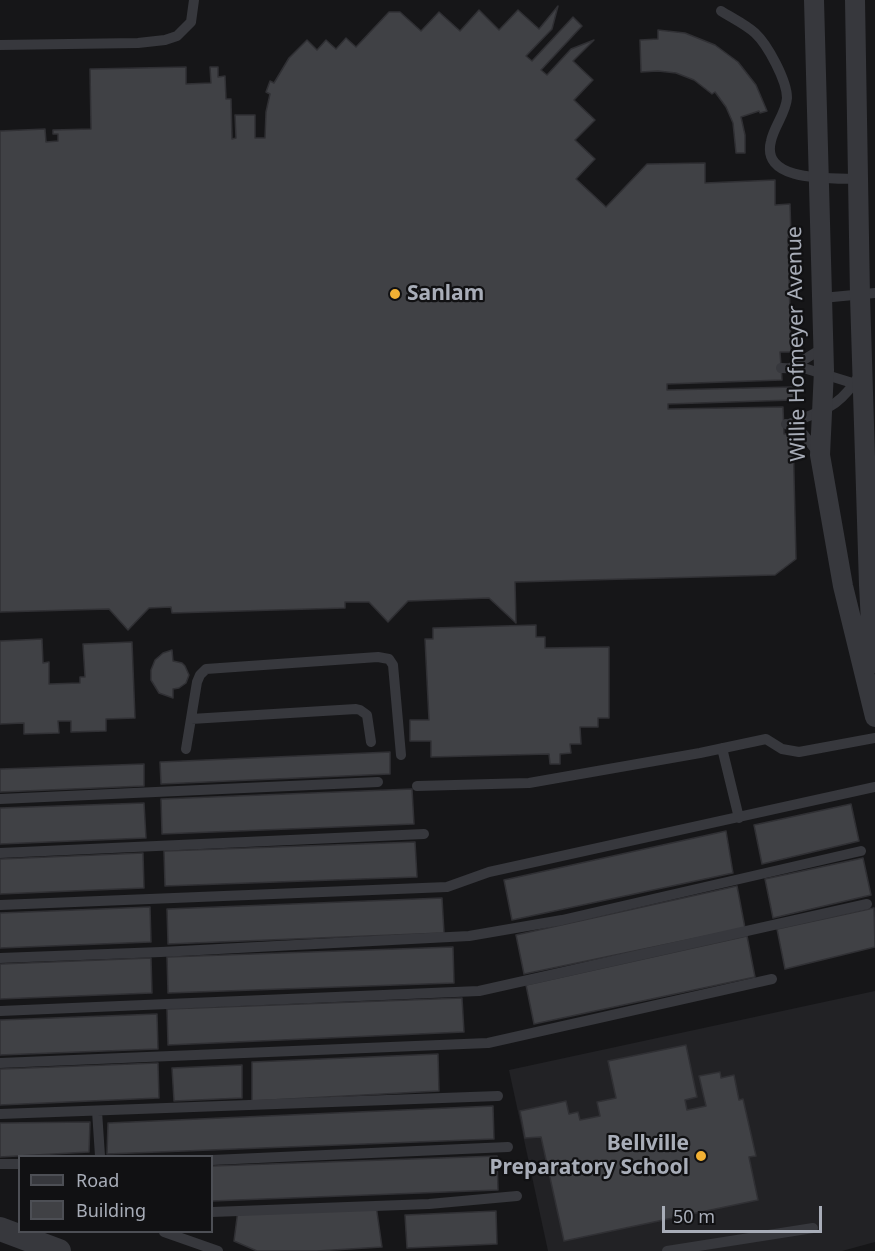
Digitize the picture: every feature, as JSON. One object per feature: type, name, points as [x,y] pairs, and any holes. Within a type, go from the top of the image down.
[{"type":"street","name":"Willie Hofmeyer Avenue","points":[[814,0],[824,374],[820,455],[843,586],[875,717]]},
{"type":"street","points":[[855,0],[858,179],[867,294],[860,380],[872,642],[875,663]]},
{"type":"street","points":[[0,1229],[60,1251]]},
{"type":"lane","points":[[0,45],[138,43],[165,40],[177,36],[191,22],[194,0]]},
{"type":"lane","points":[[721,10],[762,41],[778,69],[786,91],[785,107],[770,144],[774,161],[784,172],[819,178],[858,179]]},
{"type":"lane","points":[[822,298],[867,294]]},
{"type":"lane","points":[[823,348],[787,368],[807,369],[860,380]]},
{"type":"lane","points":[[820,455],[801,431],[787,424],[830,408],[860,380]]},
{"type":"lane","points":[[186,749],[198,682],[200,675],[206,669],[384,658],[389,659],[393,665],[401,755]]},
{"type":"lane","points":[[191,718],[356,709],[367,715],[371,742]]},
{"type":"lane","points":[[417,786],[529,783],[766,739],[782,749],[799,752],[875,738]]},
{"type":"lane","points":[[722,748],[739,818]]},
{"type":"lane","points":[[0,799],[378,782]]},
{"type":"lane","points":[[0,905],[447,887],[489,872],[875,787]]},
{"type":"lane","points":[[0,853],[424,834]]},
{"type":"lane","points":[[0,958],[469,936],[562,920],[861,850]]},
{"type":"lane","points":[[0,1011],[479,991],[867,904]]},
{"type":"lane","points":[[0,1063],[488,1042],[772,979]]},
{"type":"lane","points":[[0,1114],[498,1096]]},
{"type":"lane","points":[[97,1111],[100,1155]]},
{"type":"lane","points":[[213,1160],[508,1147]]},
{"type":"lane","points":[[0,1164],[18,1164]]},
{"type":"lane","points":[[213,1212],[429,1204],[517,1196]]},
{"type":"lane","points":[[668,1251],[813,1228]]},
{"type":"lane","points":[[167,1233],[218,1251]]},
{"type":"shaded area","name":"Bellville Preparatory School","points":[[875,991],[875,1242],[842,1251],[548,1251],[509,1070]]},
{"type":"building","name":"Sanlam","points":[[558,6],[552,29],[526,56],[532,61],[573,17],[582,26],[541,70],[547,75],[571,49],[594,40],[573,61],[593,80],[574,100],[595,120],[575,140],[595,159],[576,179],[606,207],[647,164],[705,163],[705,183],[775,180],[775,205],[790,204],[791,237],[788,237],[791,352],[780,352],[782,380],[667,384],[667,390],[793,387],[793,400],[668,404],[668,409],[783,407],[784,434],[793,434],[796,559],[775,575],[515,582],[516,623],[489,598],[408,601],[388,622],[369,602],[345,602],[345,608],[172,613],[171,607],[149,608],[128,630],[109,609],[0,612],[0,131],[45,129],[46,142],[58,141],[58,134],[53,134],[53,130],[91,129],[90,69],[186,67],[186,84],[211,83],[210,67],[218,67],[218,77],[225,76],[226,99],[231,99],[232,139],[236,138],[235,115],[255,115],[255,138],[265,138],[266,112],[270,94],[266,92],[270,81],[274,83],[289,58],[307,40],[317,50],[326,40],[336,49],[346,38],[356,47],[389,12],[400,12],[421,31],[439,12],[460,31],[479,10],[499,30],[518,10],[539,29]]},
{"type":"building","points":[[658,30],[685,33],[715,45],[738,62],[756,85],[767,111],[741,117],[745,135],[745,153],[736,153],[733,123],[726,107],[715,92],[712,94],[694,80],[676,73],[641,72],[640,40],[658,39]]},
{"type":"building","points":[[536,625],[536,637],[545,637],[545,648],[609,647],[609,718],[598,718],[598,727],[580,727],[581,744],[570,744],[571,753],[560,754],[560,764],[550,764],[549,754],[431,757],[431,741],[410,741],[410,720],[429,720],[425,639],[433,639],[433,628]]},
{"type":"building","points":[[42,639],[43,663],[49,662],[49,684],[80,683],[80,677],[85,677],[83,644],[132,642],[135,718],[106,719],[106,731],[71,732],[71,721],[58,721],[59,733],[24,734],[24,723],[0,724],[0,641]]},
{"type":"building","points":[[172,650],[173,661],[182,663],[189,675],[186,683],[173,689],[173,698],[159,693],[151,680],[151,670],[155,660],[163,653]]},
{"type":"building","points":[[390,752],[390,774],[161,784],[160,762]]},
{"type":"building","points":[[144,764],[144,786],[0,792],[0,769]]},
{"type":"building","points":[[412,789],[414,824],[162,834],[161,799]]},
{"type":"building","points":[[144,803],[146,838],[0,844],[0,808]]},
{"type":"building","points":[[851,804],[859,841],[762,864],[754,825]]},
{"type":"building","points":[[726,831],[733,873],[512,920],[504,880]]},
{"type":"building","points":[[415,842],[417,877],[165,886],[164,851]]},
{"type":"building","points":[[143,853],[144,888],[0,894],[0,859]]},
{"type":"building","points":[[863,858],[871,895],[773,918],[765,879]]},
{"type":"building","points":[[737,886],[745,928],[524,974],[516,935]]},
{"type":"building","points":[[442,898],[444,933],[168,944],[167,909]]},
{"type":"building","points":[[150,907],[151,942],[0,948],[0,913]]},
{"type":"building","points":[[874,908],[875,947],[785,969],[777,929]]},
{"type":"building","points":[[747,936],[755,977],[534,1024],[526,985]]},
{"type":"building","points":[[453,947],[454,983],[168,993],[167,957]]},
{"type":"building","points":[[151,958],[152,993],[0,999],[0,964]]},
{"type":"building","points":[[462,998],[464,1032],[168,1045],[167,1009]]},
{"type":"building","points":[[157,1014],[158,1049],[0,1055],[0,1020]]},
{"type":"building","points":[[686,1045],[697,1097],[685,1100],[687,1110],[706,1106],[699,1076],[720,1072],[721,1078],[734,1075],[739,1100],[743,1099],[756,1156],[749,1157],[758,1200],[564,1241],[541,1137],[525,1138],[520,1111],[566,1101],[569,1114],[578,1112],[580,1120],[600,1116],[597,1102],[616,1098],[608,1061]]},
{"type":"building","points":[[438,1054],[439,1091],[252,1101],[252,1062]]},
{"type":"building","points":[[158,1063],[159,1098],[0,1105],[0,1069]]},
{"type":"building","points":[[242,1065],[242,1098],[174,1101],[172,1068]]},
{"type":"building","points":[[493,1106],[494,1139],[107,1154],[108,1123]]},
{"type":"building","points":[[90,1122],[89,1152],[0,1157],[0,1123]]},
{"type":"building","points":[[497,1156],[498,1190],[213,1201],[213,1166]]},
{"type":"building","points":[[376,1205],[382,1247],[317,1251],[257,1251],[234,1241],[238,1210]]},
{"type":"building","points":[[496,1211],[497,1244],[407,1248],[405,1215]]},
{"type":"place","name":"Sanlam","points":[[395,294]]},
{"type":"place","name":"Bellville Preparatory School","points":[[701,1156]]}]
